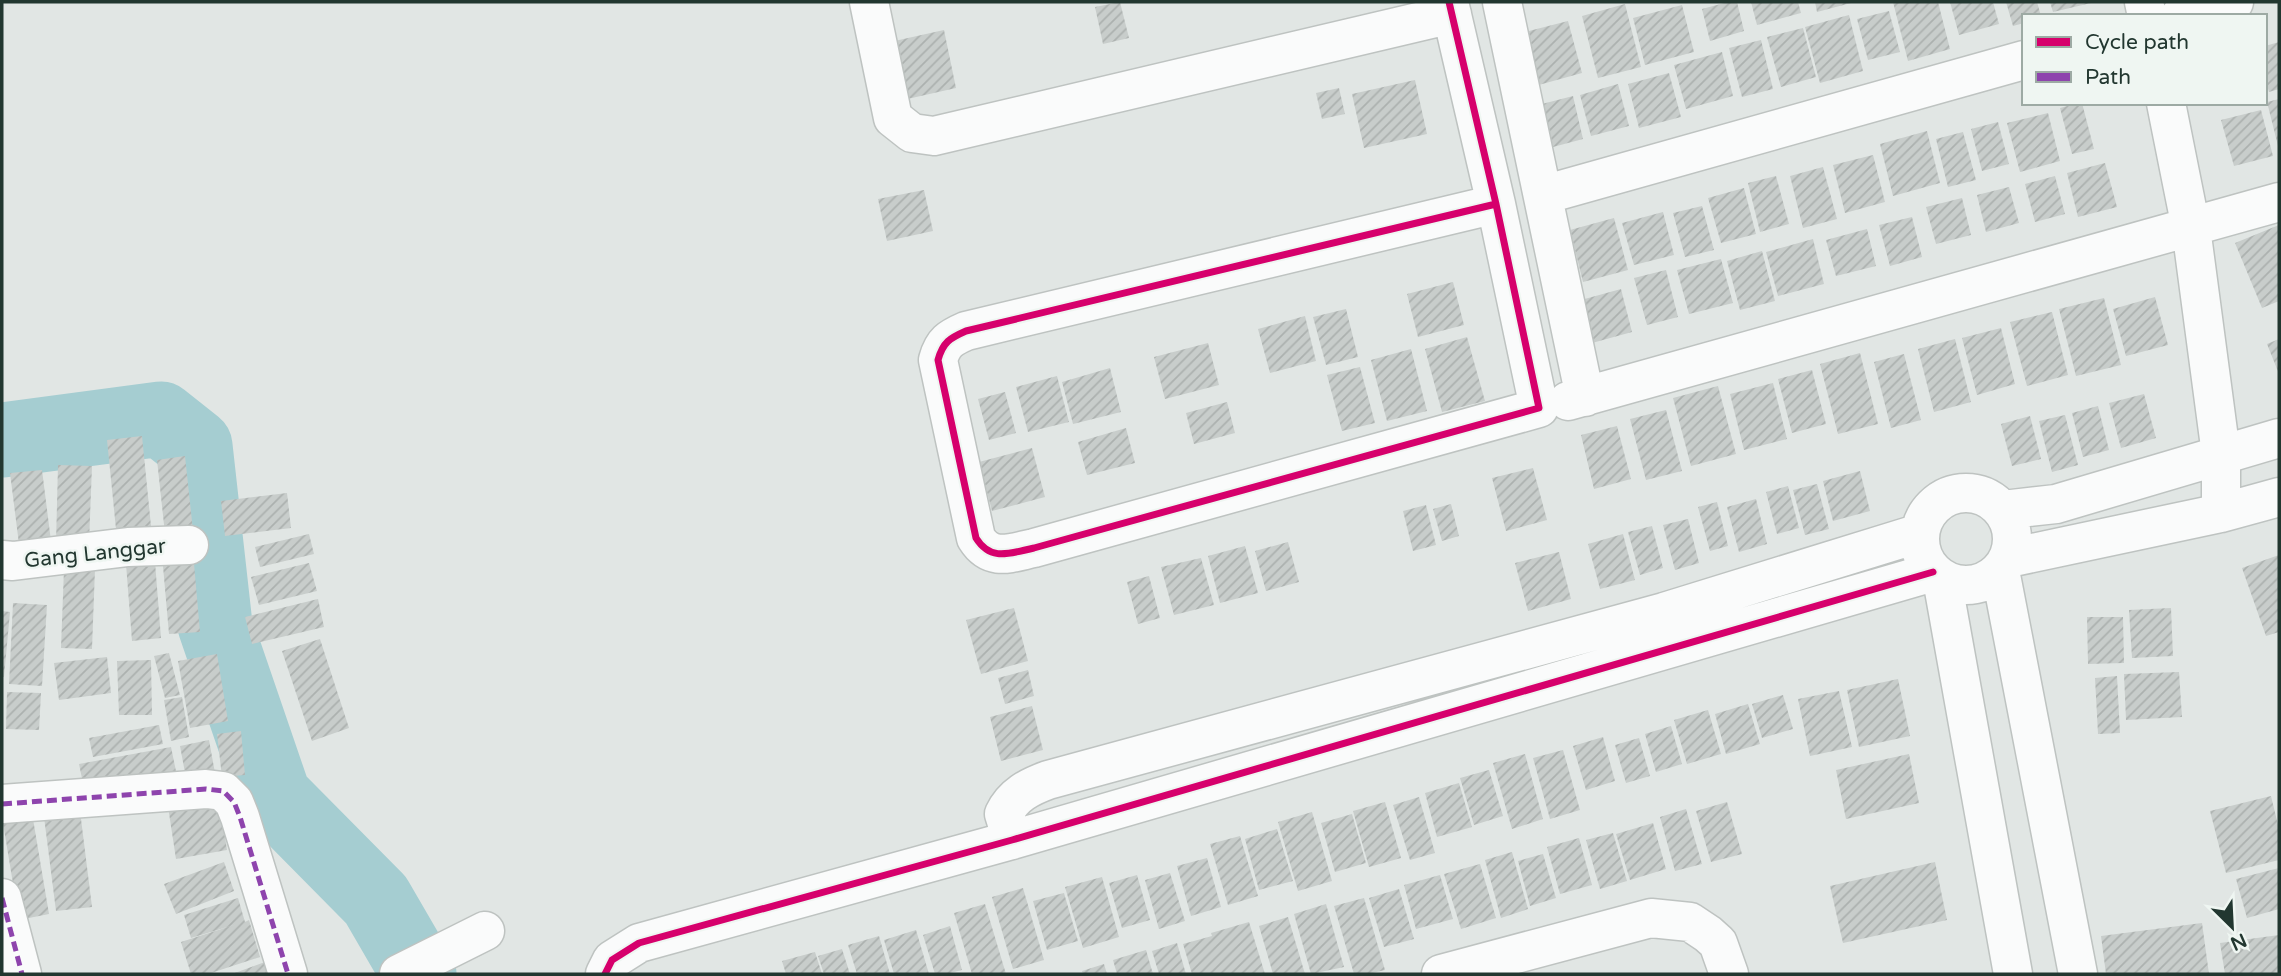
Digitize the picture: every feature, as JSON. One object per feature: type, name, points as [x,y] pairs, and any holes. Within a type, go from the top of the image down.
[{"type":"street","points":[[869,2],[893,118],[912,133],[934,136],[1450,8],[1496,204],[1539,408],[1034,548],[996,554],[986,551],[976,538],[937,360],[941,347],[951,337],[1496,204]]},
{"type":"street","points":[[2188,14],[2234,2]]},
{"type":"street","points":[[1505,3],[1543,195],[1577,399],[2279,202]]},
{"type":"street","points":[[1543,195],[2022,61]]},
{"type":"street","points":[[2166,105],[2191,228],[2221,454],[2221,513]]},
{"type":"street","points":[[2003,510],[2056,504],[2279,438]]},
{"type":"street","points":[[1977,493],[1992,499],[2003,510],[2011,525],[2013,542],[2005,564],[1989,580],[1977,584],[1953,583],[1938,575],[1925,561],[1920,547],[1920,533],[1924,518],[1947,496],[1977,493]]},
{"type":"street","points":[[2005,564],[2279,497]]},
{"type":"street","points":[[1012,839],[1004,814],[1009,802],[1030,787],[1048,780],[1664,612],[1920,533]]},
{"type":"street","name":"Gang Langgar","points":[[2,559],[13,561],[128,547],[189,545]]},
{"type":"street","points":[[2005,564],[2078,974]]},
{"type":"street","points":[[605,974],[612,960],[639,943],[1938,575]]},
{"type":"street","points":[[1938,575],[2013,974]]},
{"type":"street","points":[[2,804],[206,789],[223,791],[234,802],[240,817],[288,974]]},
{"type":"street","points":[[2,898],[22,974]]},
{"type":"street","points":[[1441,974],[1651,918],[1690,922],[1708,934],[1718,943],[1729,974]]},
{"type":"street","points":[[399,974],[485,931]]},
{"type":"building","points":[[1120,2],[1129,38],[1103,44],[1095,7]]},
{"type":"building","points":[[1737,2],[1744,31],[1710,41],[1702,9]]},
{"type":"building","points":[[1751,2],[1798,2],[1801,13],[1757,25]]},
{"type":"building","points":[[1815,2],[1851,2],[1851,3],[1817,12]]},
{"type":"building","points":[[1893,2],[1938,2],[1950,49],[1908,61]]},
{"type":"building","points":[[1950,2],[1993,2],[1999,24],[1959,35]]},
{"type":"building","points":[[2006,2],[2037,2],[2040,14],[2022,14],[2022,24],[2013,26]]},
{"type":"building","points":[[2050,2],[2091,2],[2091,3],[2053,12]]},
{"type":"building","points":[[1625,4],[1641,67],[1598,78],[1582,16]]},
{"type":"building","points":[[1682,5],[1694,52],[1645,65],[1633,18]]},
{"type":"building","points":[[1889,11],[1900,52],[1868,60],[1857,19]]},
{"type":"building","points":[[1849,15],[1863,71],[1820,83],[1805,27]]},
{"type":"building","points":[[1568,21],[1582,73],[1535,86],[1521,33]]},
{"type":"building","points":[[1803,28],[1816,77],[1781,87],[1767,37]]},
{"type":"building","points":[[944,30],[956,88],[903,100],[890,42]]},
{"type":"building","points":[[1761,40],[1773,89],[1742,97],[1729,48]]},
{"type":"building","points":[[2279,42],[2279,89],[2269,92],[2267,85],[2267,45]]},
{"type":"building","points":[[1722,52],[1733,96],[1686,109],[1674,65]]},
{"type":"building","points":[[1669,73],[1681,117],[1639,128],[1628,84]]},
{"type":"building","points":[[1415,80],[1427,134],[1364,148],[1352,94]]},
{"type":"building","points":[[1618,84],[1629,126],[1591,136],[1580,95]]},
{"type":"building","points":[[1339,88],[1345,114],[1322,119],[1316,93]]},
{"type":"building","points":[[1573,96],[1583,139],[1553,147],[1542,104]]},
{"type":"building","points":[[2279,99],[2279,146],[2278,146],[2267,102]]},
{"type":"building","points":[[2083,105],[2094,149],[2072,154],[2060,108]]},
{"type":"building","points":[[2261,110],[2273,156],[2234,166],[2221,120]]},
{"type":"building","points":[[2048,113],[2060,161],[2020,172],[2007,123]]},
{"type":"building","points":[[1998,122],[2009,164],[1982,171],[1971,129]]},
{"type":"building","points":[[1927,131],[1940,183],[1893,196],[1880,144]]},
{"type":"building","points":[[1963,132],[1976,180],[1948,187],[1936,139]]},
{"type":"building","points":[[1873,155],[1885,202],[1845,213],[1833,165]]},
{"type":"building","points":[[2105,163],[2117,207],[2078,217],[2067,173]]},
{"type":"building","points":[[1823,167],[1837,219],[1803,228],[1790,176]]},
{"type":"building","points":[[1776,176],[1789,224],[1760,232],[1748,183]]},
{"type":"building","points":[[2055,176],[2065,214],[2035,222],[2025,184]]},
{"type":"building","points":[[2009,187],[2019,223],[1986,232],[1977,195]]},
{"type":"building","points":[[1744,188],[1756,234],[1721,243],[1708,198]]},
{"type":"building","points":[[924,190],[933,231],[887,241],[878,199]]},
{"type":"building","points":[[1962,198],[1971,235],[1936,244],[1926,207]]},
{"type":"building","points":[[1702,206],[1714,250],[1685,257],[1673,213]]},
{"type":"building","points":[[1663,212],[1674,255],[1634,265],[1622,223]]},
{"type":"building","points":[[1912,217],[1922,257],[1890,266],[1879,225]]},
{"type":"building","points":[[1614,218],[1628,270],[1583,282],[1570,230]]},
{"type":"building","points":[[2279,225],[2279,301],[2262,308],[2235,243]]},
{"type":"building","points":[[1867,229],[1876,266],[1836,276],[1826,240]]},
{"type":"building","points":[[1813,239],[1824,284],[1778,296],[1766,252]]},
{"type":"building","points":[[1762,251],[1775,301],[1740,310],[1727,261]]},
{"type":"building","points":[[1721,259],[1733,303],[1689,314],[1677,270]]},
{"type":"building","points":[[1666,270],[1678,317],[1647,325],[1634,278]]},
{"type":"building","points":[[1453,282],[1464,325],[1418,337],[1407,294]]},
{"type":"building","points":[[1621,289],[1632,332],[1592,343],[1581,300]]},
{"type":"building","points":[[2155,297],[2168,345],[2126,356],[2113,309]]},
{"type":"building","points":[[2104,298],[2121,365],[2076,376],[2059,309]]},
{"type":"building","points":[[1346,309],[1358,357],[1326,365],[1313,317]]},
{"type":"building","points":[[2052,312],[2068,375],[2027,386],[2010,322]]},
{"type":"building","points":[[1305,316],[1316,361],[1270,373],[1258,329]]},
{"type":"building","points":[[2001,328],[2015,384],[1977,395],[1962,338]]},
{"type":"building","points":[[1467,337],[1485,401],[1442,412],[1425,349]]},
{"type":"building","points":[[1955,339],[1971,402],[1934,412],[1918,349]]},
{"type":"building","points":[[2279,339],[2279,374],[2267,344]]},
{"type":"building","points":[[1208,343],[1219,385],[1165,399],[1154,357]]},
{"type":"building","points":[[1411,349],[1427,411],[1387,421],[1371,360]]},
{"type":"building","points":[[1860,353],[1878,424],[1838,434],[1820,364]]},
{"type":"building","points":[[1904,354],[1921,420],[1891,428],[1874,362]]},
{"type":"building","points":[[1360,367],[1375,423],[1342,431],[1327,375]]},
{"type":"building","points":[[1110,368],[1121,412],[1073,424],[1062,382]]},
{"type":"building","points":[[1812,370],[1826,424],[1792,433],[1778,379]]},
{"type":"building","points":[[1057,376],[1069,422],[1028,432],[1016,387]]},
{"type":"building","points":[[1773,383],[1787,439],[1744,450],[1730,394]]},
{"type":"building","points":[[1718,386],[1736,454],[1691,466],[1673,398]]},
{"type":"building","points":[[1005,392],[1016,433],[989,440],[978,399]]},
{"type":"building","points":[[2144,394],[2156,438],[2121,448],[2109,403]]},
{"type":"building","points":[[1227,402],[1235,433],[1194,444],[1186,413]]},
{"type":"building","points":[[2098,406],[2109,450],[2083,457],[2072,413]]},
{"type":"building","points":[[1666,410],[1682,471],[1646,480],[1630,419]]},
{"type":"building","points":[[2065,415],[2078,465],[2052,472],[2039,421]]},
{"type":"building","points":[[2030,416],[2041,459],[2012,466],[2001,424]]},
{"type":"building","points":[[1617,426],[1631,479],[1594,489],[1581,435]]},
{"type":"building","points":[[1126,428],[1135,463],[1087,475],[1078,442]]},
{"type":"building","points":[[142,436],[152,536],[117,539],[107,440]]},
{"type":"building","points":[[1032,448],[1045,497],[992,511],[979,462]]},
{"type":"building","points":[[185,456],[194,540],[166,543],[157,460]]},
{"type":"building","points":[[58,465],[92,466],[89,543],[56,543]]},
{"type":"building","points":[[1533,468],[1547,520],[1506,531],[1492,478]]},
{"type":"building","points":[[42,470],[52,549],[20,552],[10,473]]},
{"type":"building","points":[[1860,471],[1870,511],[1833,521],[1823,481]]},
{"type":"building","points":[[1817,484],[1829,529],[1805,535],[1793,490]]},
{"type":"building","points":[[1788,486],[1799,528],[1777,534],[1766,492]]},
{"type":"building","points":[[287,493],[291,528],[225,536],[221,501]]},
{"type":"building","points":[[1756,499],[1767,544],[1739,552],[1727,507]]},
{"type":"building","points":[[1717,502],[1728,546],[1710,551],[1698,507]]},
{"type":"building","points":[[1451,504],[1459,536],[1442,541],[1433,509]]},
{"type":"building","points":[[1426,505],[1436,545],[1413,551],[1403,511]]},
{"type":"building","points":[[1688,519],[1699,563],[1675,570],[1663,525]]},
{"type":"building","points":[[1652,526],[1663,568],[1640,575],[1628,532]]},
{"type":"building","points":[[309,534],[314,554],[260,567],[255,547]]},
{"type":"building","points":[[1623,534],[1635,580],[1600,589],[1588,544]]},
{"type":"building","points":[[1288,542],[1299,582],[1266,591],[1255,551]]},
{"type":"building","points":[[1245,546],[1258,593],[1220,603],[1208,556]]},
{"type":"building","points":[[193,552],[200,632],[169,634],[162,555]]},
{"type":"building","points":[[1559,552],[1571,599],[1528,611],[1515,563]]},
{"type":"building","points":[[2279,555],[2279,632],[2266,636],[2242,568]]},
{"type":"building","points":[[1201,558],[1214,605],[1174,615],[1161,567]]},
{"type":"building","points":[[155,562],[161,638],[132,641],[126,564]]},
{"type":"building","points":[[309,563],[317,591],[259,605],[251,577]]},
{"type":"building","points":[[64,569],[95,569],[92,649],[61,648]]},
{"type":"building","points":[[1149,576],[1160,618],[1138,624],[1127,582]]},
{"type":"building","points":[[318,599],[324,627],[252,644],[245,617]]},
{"type":"building","points":[[13,603],[47,605],[42,686],[9,684]]},
{"type":"building","points":[[1014,608],[1028,661],[981,674],[966,620]]},
{"type":"building","points":[[2171,608],[2173,656],[2132,658],[2129,610]]},
{"type":"building","points":[[2,611],[10,612],[4,677],[2,677]]},
{"type":"building","points":[[2087,617],[2123,617],[2124,663],[2088,664]]},
{"type":"building","points":[[320,639],[349,728],[312,741],[282,651]]},
{"type":"building","points":[[169,653],[180,695],[165,698],[154,656]]},
{"type":"building","points":[[217,654],[228,721],[190,728],[178,661]]},
{"type":"building","points":[[107,657],[111,693],[59,700],[54,663]]},
{"type":"building","points":[[151,660],[152,715],[119,715],[117,661]]},
{"type":"building","points":[[1028,670],[1034,696],[1005,704],[998,678]]},
{"type":"building","points":[[2179,672],[2182,717],[2126,720],[2124,674]]},
{"type":"building","points":[[2117,676],[2120,733],[2098,734],[2095,678]]},
{"type":"building","points":[[1898,679],[1910,736],[1859,747],[1847,690]]},
{"type":"building","points":[[1839,691],[1852,747],[1810,756],[1798,699]]},
{"type":"building","points":[[7,692],[41,693],[39,730],[6,729]]},
{"type":"building","points":[[1783,695],[1793,729],[1762,738],[1752,704]]},
{"type":"building","points":[[182,697],[189,737],[171,741],[164,700]]},
{"type":"building","points":[[1748,704],[1760,744],[1726,754],[1715,714]]},
{"type":"building","points":[[1032,706],[1043,750],[1001,761],[990,717]]},
{"type":"building","points":[[1708,710],[1721,754],[1687,764],[1674,720]]},
{"type":"building","points":[[159,725],[163,744],[93,757],[89,738]]},
{"type":"building","points":[[1671,726],[1682,764],[1656,772],[1645,734]]},
{"type":"building","points":[[241,731],[245,775],[222,777],[217,734]]},
{"type":"building","points":[[1603,737],[1615,781],[1586,790],[1573,746]]},
{"type":"building","points":[[1639,738],[1650,776],[1626,783],[1615,745]]},
{"type":"building","points":[[209,740],[215,773],[186,778],[180,746]]},
{"type":"building","points":[[171,747],[177,776],[85,793],[79,764]]},
{"type":"building","points":[[1563,750],[1580,810],[1550,819],[1533,758]]},
{"type":"building","points":[[1525,754],[1543,819],[1512,829],[1493,763]]},
{"type":"building","points":[[1909,754],[1919,803],[1846,819],[1836,770]]},
{"type":"building","points":[[1489,770],[1503,816],[1474,825],[1460,778]]},
{"type":"building","points":[[1459,783],[1472,827],[1437,837],[1425,793]]},
{"type":"building","points":[[218,791],[227,850],[176,859],[167,800]]},
{"type":"building","points":[[2271,796],[2279,829],[2279,860],[2226,873],[2210,811]]},
{"type":"building","points":[[1419,797],[1435,853],[1410,860],[1393,805]]},
{"type":"building","points":[[1385,802],[1401,858],[1369,867],[1353,811]]},
{"type":"building","points":[[1727,802],[1742,854],[1711,862],[1696,811]]},
{"type":"building","points":[[31,807],[49,914],[19,920],[2,817]]},
{"type":"building","points":[[1686,809],[1702,864],[1675,871],[1660,817]]},
{"type":"building","points":[[80,811],[92,907],[56,911],[44,817]]},
{"type":"building","points":[[1312,812],[1332,881],[1298,891],[1278,822]]},
{"type":"building","points":[[1352,814],[1366,863],[1335,872],[1321,823]]},
{"type":"building","points":[[1653,823],[1666,869],[1630,880],[1616,834]]},
{"type":"building","points":[[1277,829],[1293,881],[1259,890],[1245,839]]},
{"type":"building","points":[[1613,833],[1627,881],[1600,889],[1586,840]]},
{"type":"building","points":[[1240,836],[1258,896],[1228,905],[1210,844]]},
{"type":"building","points":[[1579,838],[1592,885],[1560,894],[1547,847]]},
{"type":"building","points":[[1512,852],[1528,909],[1501,918],[1485,860]]},
{"type":"building","points":[[1543,854],[1556,898],[1530,906],[1518,861]]},
{"type":"building","points":[[1207,858],[1221,907],[1191,916],[1177,866]]},
{"type":"building","points":[[224,862],[234,891],[176,914],[164,884]]},
{"type":"building","points":[[1935,862],[1947,920],[1843,943],[1830,886]]},
{"type":"building","points":[[1480,864],[1496,918],[1461,929],[1444,874]]},
{"type":"building","points":[[2279,868],[2279,909],[2247,918],[2236,879]]},
{"type":"building","points":[[1170,873],[1185,921],[1159,929],[1145,880]]},
{"type":"building","points":[[1137,875],[1150,920],[1122,928],[1109,883]]},
{"type":"building","points":[[1440,875],[1453,919],[1416,929],[1404,885]]},
{"type":"building","points":[[1102,877],[1119,937],[1083,948],[1065,887]]},
{"type":"building","points":[[1023,888],[1044,960],[1013,969],[992,897]]},
{"type":"building","points":[[1399,889],[1414,939],[1384,947],[1369,898]]},
{"type":"building","points":[[1064,893],[1078,941],[1047,950],[1033,901]]},
{"type":"building","points":[[238,898],[245,922],[249,920],[260,957],[208,974],[191,974],[181,942],[237,924],[191,938],[184,915]]},
{"type":"building","points":[[1364,898],[1385,970],[1354,974],[1334,906]]},
{"type":"building","points":[[985,904],[1006,974],[972,974],[954,913]]},
{"type":"building","points":[[1326,904],[1344,967],[1311,974],[1294,914]]},
{"type":"building","points":[[1288,917],[1305,974],[1273,974],[1259,926]]},
{"type":"building","points":[[1249,922],[1265,974],[1192,974],[1183,944]]},
{"type":"building","points":[[2202,923],[2209,974],[2106,974],[2101,936]]},
{"type":"building","points":[[950,926],[962,970],[935,974],[923,935]]},
{"type":"building","points":[[916,930],[929,974],[894,974],[884,940]]},
{"type":"building","points":[[2279,935],[2279,974],[2225,974],[2220,943]]},
{"type":"building","points":[[879,936],[890,974],[857,974],[848,945]]},
{"type":"building","points":[[1177,943],[1186,974],[1159,974],[1152,951]]},
{"type":"building","points":[[842,949],[850,974],[824,974],[818,956]]},
{"type":"building","points":[[1146,950],[1153,974],[1117,974],[1113,960]]},
{"type":"building","points":[[815,952],[822,974],[786,974],[782,961]]},
{"type":"building","points":[[273,959],[279,974],[232,974]]},
{"type":"building","points":[[1104,964],[1107,974],[1083,974],[1082,971]]},
{"type":"waterway","points":[[2,440],[161,419],[195,446],[215,625],[274,797],[376,900],[419,974]]},
{"type":"marked path","points":[[2,804],[206,789],[223,791],[234,802],[240,817],[288,974]]},
{"type":"marked path","points":[[2,898],[22,974]]},
{"type":"cycle path","points":[[1449,2],[1496,204],[1539,408],[1034,548],[995,553],[982,546],[976,538],[938,360],[942,349],[951,339],[966,331],[1496,204]]},
{"type":"cycle path","points":[[605,974],[612,960],[639,943],[1012,840],[1933,572]]}]
